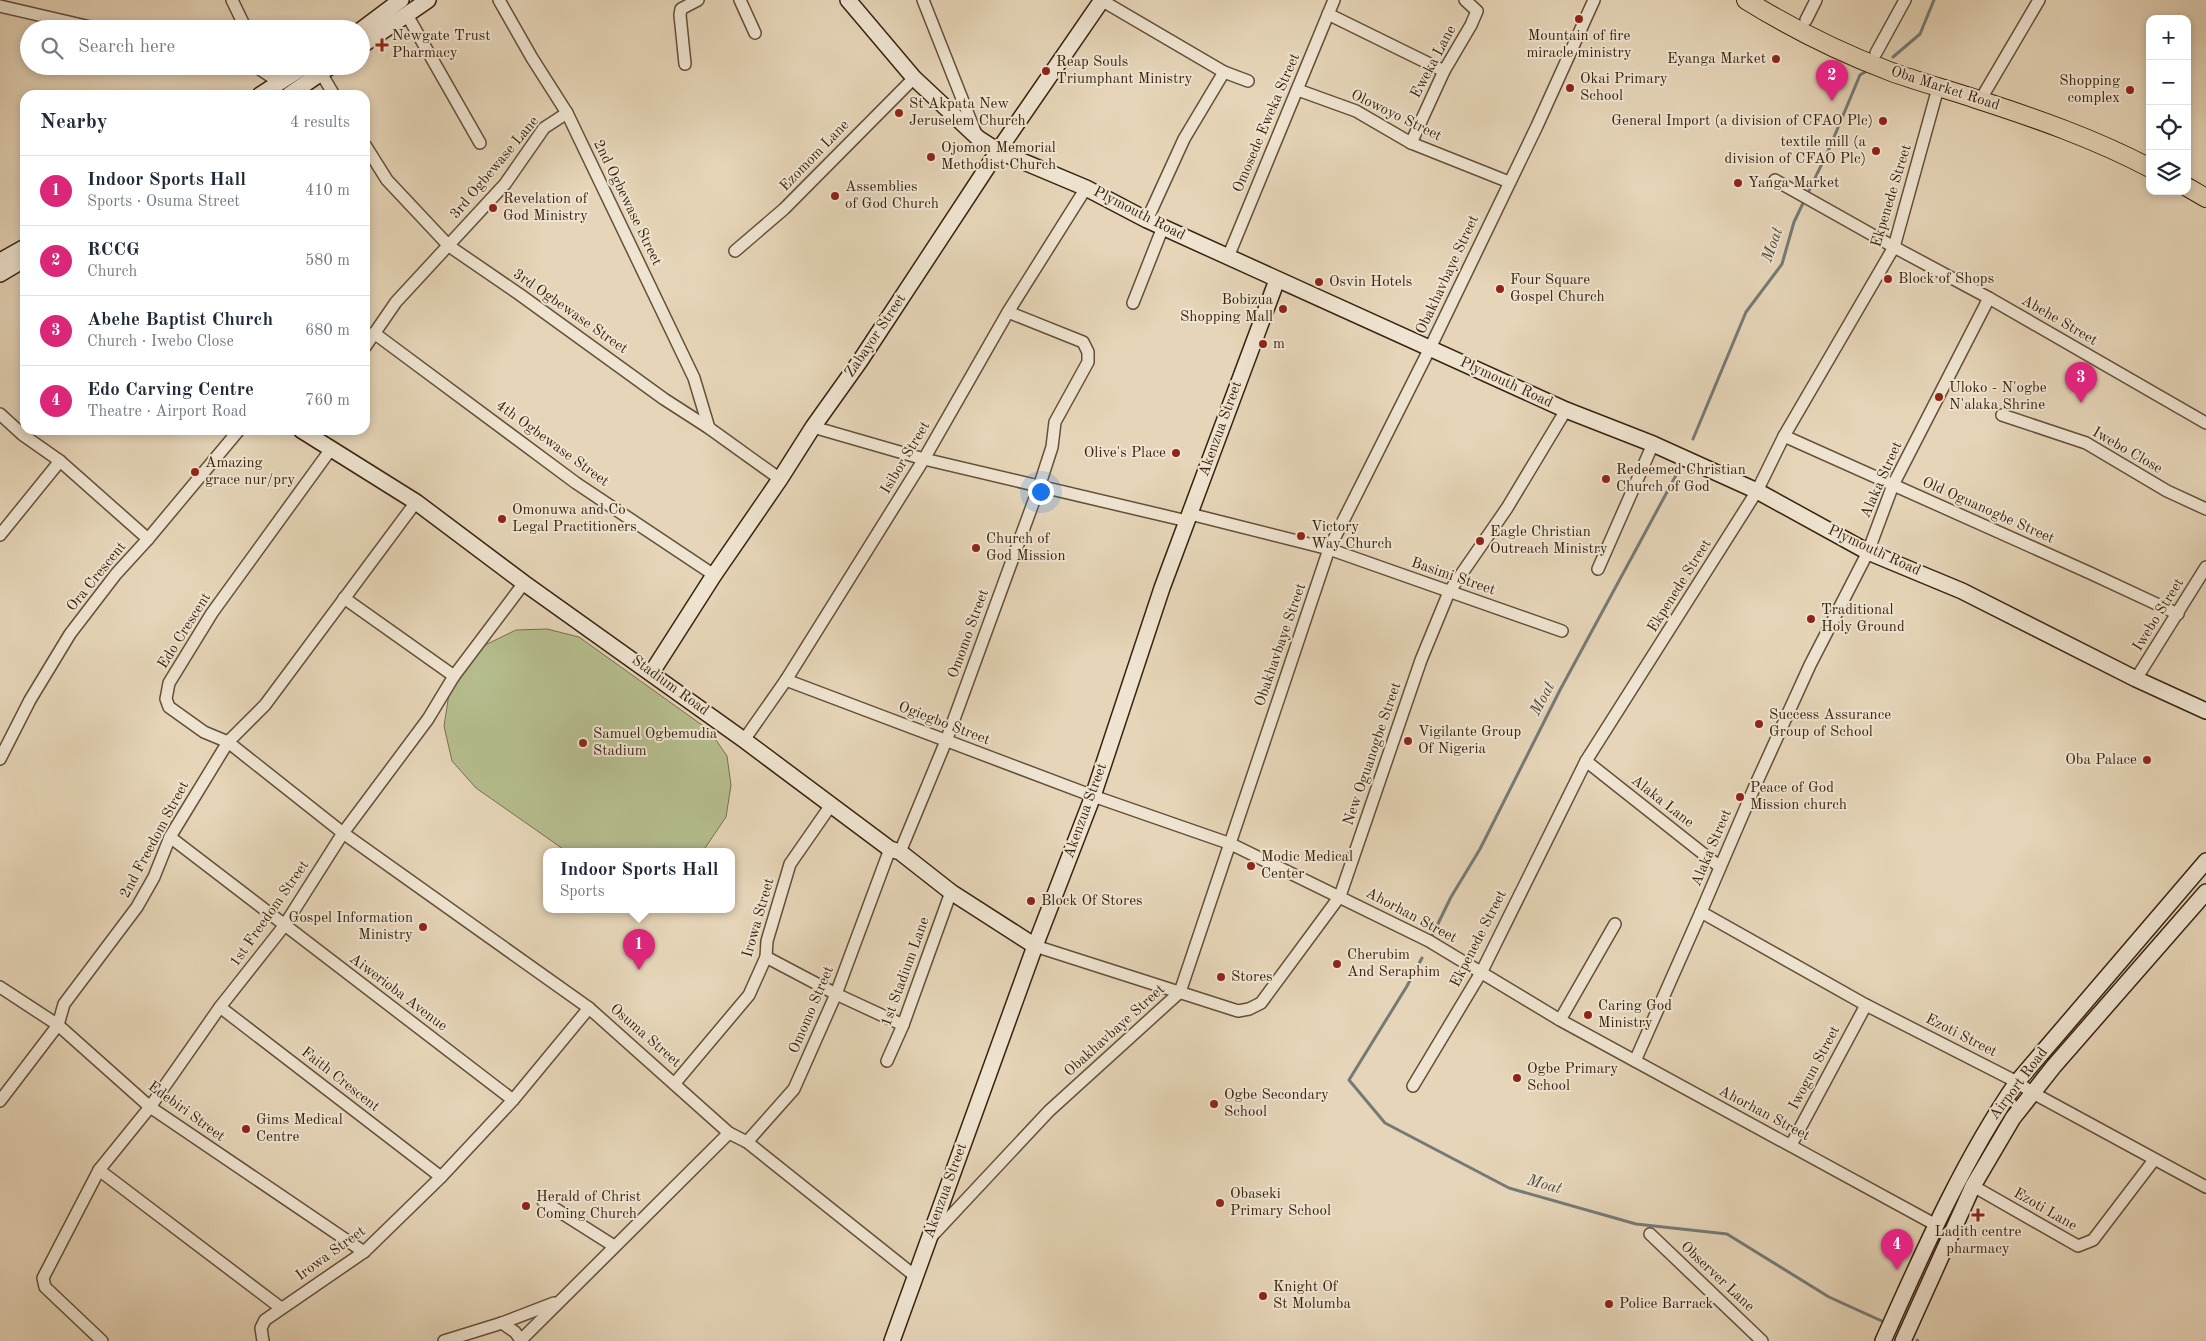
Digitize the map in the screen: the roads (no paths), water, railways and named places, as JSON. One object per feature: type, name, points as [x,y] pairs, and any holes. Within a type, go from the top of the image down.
[{"type":"main road","name":"Oba Market Road","points":[[1746,0],[1852,56],[1938,88],[1976,99],[2067,131],[2122,153],[2146,166]]},
{"type":"main road","name":"Oba Market Road","points":[[1768,0],[1856,46],[2069,122],[2146,154]]},
{"type":"main road","points":[[2191,177],[2206,185]]},
{"type":"main road","points":[[2191,189],[2206,198]]},
{"type":"street","points":[[232,0],[242,20]]},
{"type":"street","points":[[370,24],[400,4],[428,0]]},
{"type":"street","name":"2nd Ogbewase Street","points":[[499,0],[532,58],[567,113],[694,378],[709,428]]},
{"type":"street","points":[[685,64],[681,9],[698,0]]},
{"type":"street","points":[[740,0],[756,32]]},
{"type":"street","name":"Plymouth Road","points":[[848,0],[914,78],[978,138],[998,152],[1086,188],[1163,228],[1566,410],[1653,444],[1757,491],[1868,552],[1962,591],[2136,679],[2206,711]]},
{"type":"street","points":[[923,0],[978,138]]},
{"type":"street","points":[[1102,0],[1224,72],[1248,81]]},
{"type":"street","name":"Zabayor Street","points":[[652,672],[813,426],[860,362],[998,152],[1102,0]]},
{"type":"street","name":"Omosede Eweka Street","points":[[1228,257],[1334,0]]},
{"type":"street","name":"Eweka Lane","points":[[1411,143],[1444,71],[1477,11],[1465,0]]},
{"type":"street","name":"Obakhavbaye Street","points":[[927,1241],[1049,1111],[1180,992],[1330,549],[1537,126],[1594,0]]},
{"type":"street","points":[[1806,20],[1816,0]]},
{"type":"street","points":[[1876,52],[1905,0]]},
{"type":"street","points":[[1985,92],[2039,0]]},
{"type":"street","points":[[370,36],[400,4]]},
{"type":"street","points":[[400,4],[480,143]]},
{"type":"street","points":[[0,6],[60,20]]},
{"type":"street","points":[[1328,14],[1444,71]]},
{"type":"street","points":[[1147,220],[1184,139],[1224,72]]},
{"type":"street","points":[[270,75],[279,82]]},
{"type":"street","points":[[267,90],[290,75]]},
{"type":"street","points":[[296,90],[319,75]]},
{"type":"street","points":[[328,75],[332,90]]},
{"type":"street","name":"Ezomom Lane","points":[[735,251],[784,209],[914,78]]},
{"type":"street","name":"Ekpenede Street","points":[[1414,1086],[1482,971],[1586,761],[1757,491],[1784,436],[1894,248],[1938,88]]},
{"type":"street","name":"Olowoyo Street","points":[[1298,90],[1356,111],[1411,143],[1509,182]]},
{"type":"street","name":"3rd Ogbewase Lane","points":[[370,339],[396,302],[505,184],[544,128],[567,113]]},
{"type":"street","name":"3rd Ogbewase Street","points":[[370,153],[387,180],[448,246],[582,338],[664,399],[709,428],[780,479]]},
{"type":"street","name":"Abehe Street","points":[[1775,180],[1894,248],[1989,298],[2206,423]]},
{"type":"street","name":"Isibor Street","points":[[744,740],[786,680],[924,459],[1008,312],[1086,188]]},
{"type":"street","points":[[1133,303],[1163,228]]},
{"type":"street","points":[[0,261],[20,250]]},
{"type":"street","points":[[0,274],[20,262]]},
{"type":"street","name":"Akenzua Street","points":[[892,1341],[1035,946],[1093,796],[1162,588],[1277,280]]},
{"type":"street","name":"Alaka Street","points":[[1635,1061],[1810,665],[1868,552],[1893,485],[1989,298]]},
{"type":"street","name":"Omomo Street","points":[[747,1142],[794,1089],[836,994],[895,850],[946,741],[1039,487],[1052,447],[1055,422],[1088,362],[1088,352],[1082,342],[1008,312]]},
{"type":"street","name":"4th Ogbewase Street","points":[[374,333],[576,483],[714,575]]},
{"type":"street","name":"New Oguanogbe Street","points":[[1035,946],[1238,1011],[1249,1009],[1261,1003],[1340,896],[1421,660],[1449,592],[1507,508],[1566,410]]},
{"type":"street","points":[[0,414],[20,432]]},
{"type":"street","name":"Iwebo Close","points":[[2002,415],[2086,443],[2167,491],[2206,509]]},
{"type":"street","name":"Basimi Street","points":[[813,426],[924,459],[1039,487],[1188,517],[1330,549],[1449,592],[1536,620],[1562,631]]},
{"type":"street","points":[[23,435],[60,461],[148,539]]},
{"type":"street","name":"Ora Crescent","points":[[0,758],[30,700],[70,634],[116,574],[148,539],[235,435]]},
{"type":"street","name":"Stadium Road","points":[[311,435],[416,502],[524,582],[652,672],[951,892],[1035,946]]},
{"type":"street","name":"Old Oguanogbe Street","points":[[1784,436],[2178,614]]},
{"type":"street","points":[[1598,569],[1653,444]]},
{"type":"street","name":"Edo Crescent","points":[[332,448],[212,613],[170,683],[166,692],[166,699],[170,707],[204,732],[228,742],[344,833]]},
{"type":"street","points":[[0,535],[60,461]]},
{"type":"street","name":"2nd Freedom Street","points":[[0,1101],[58,1026],[64,1004],[146,892],[170,837],[228,742],[264,705],[416,502]]},
{"type":"street","name":"Iwebo Street","points":[[2136,679],[2206,566]]},
{"type":"street","name":"1st Freedom Street","points":[[102,1341],[45,1287],[43,1278],[100,1170],[150,1107],[220,1007],[284,926],[344,833],[428,718],[454,676],[524,582]]},
{"type":"street","points":[[344,598],[454,676]]},
{"type":"street","name":"Ogiegbo Street","points":[[786,680],[1093,796]]},
{"type":"street","name":"Alaka Lane","points":[[1586,761],[1720,867]]},
{"type":"street","name":"Ahorhan Street","points":[[1093,796],[1231,844],[1429,941],[1482,971],[1560,1020],[1936,1225]]},
{"type":"street","name":"Irowa Street","points":[[675,1083],[749,995],[766,957],[768,941],[790,864],[831,805]]},
{"type":"street","name":"Osuma Street","points":[[344,833],[589,1008],[729,1133],[747,1142],[915,1276]]},
{"type":"street","name":"Aiwerioba Avenue","points":[[170,837],[514,1100]]},
{"type":"street","name":"Airport Road","points":[[1883,1341],[1936,1225],[1992,1119],[2017,1082],[2206,861]]},
{"type":"street","name":"1st Stadium Lane","points":[[887,1061],[903,1026],[951,892]]},
{"type":"street","name":"Airport Road","points":[[1903,1341],[1973,1186],[2013,1118],[2206,892]]},
{"type":"street","name":"Ezoti Street","points":[[1701,912],[1866,1005],[2017,1082],[2033,1093],[2206,1187]]},
{"type":"street","points":[[1560,1020],[1615,924]]},
{"type":"street","points":[[766,957],[836,994],[903,1026]]},
{"type":"street","name":"Edebiri Street","points":[[0,987],[58,1026],[150,1107],[364,1252]]},
{"type":"street","name":"Iwogun Street","points":[[1791,1145],[1866,1005]]},
{"type":"street","name":"Faith Crescent","points":[[220,1007],[441,1177]]},
{"type":"street","name":"Irowa Street","points":[[263,1341],[261,1328],[265,1320],[364,1252],[441,1177],[514,1100],[589,1008]]},
{"type":"street","points":[[502,1323],[515,1332],[520,1341],[729,1133]]},
{"type":"street","name":"Ezoti Lane","points":[[1973,1186],[2078,1246],[2093,1240],[2154,1160]]},
{"type":"street","points":[[100,1170],[281,1308]]},
{"type":"street","points":[[543,1201],[614,1246]]},
{"type":"street","name":"Observer Lane","points":[[1650,1234],[1762,1341]]},
{"type":"street","points":[[444,1341],[502,1323],[559,1301]]},
{"type":"waterway","points":[[1893,57],[1920,34],[1934,0]]},
{"type":"waterway","name":"Moat","points":[[1693,439],[1746,312],[1782,264],[1794,222],[1829,149],[1860,75],[1870,69]]},
{"type":"waterway","name":"Moat","points":[[1431,938],[1451,897],[1480,849],[1560,690],[1680,468]]},
{"type":"waterway","name":"Moat","points":[[1422,958],[1407,986],[1349,1080],[1385,1123],[1509,1188],[1636,1224],[1727,1234],[1829,1297],[1884,1322]]},
{"type":"place","name":"Mountain of fire miracle ministry","points":[[1579,19]]},
{"type":"place","name":"Newgate Trust Pharmacy","points":[[382,45]]},
{"type":"place","name":"Eyanga Market","points":[[1776,59]]},
{"type":"place","name":"Reap Souls Triumphant Ministry","points":[[1046,71]]},
{"type":"place","name":"Okai Primary School","points":[[1570,88]]},
{"type":"place","name":"Shopping complex","points":[[2130,90]]},
{"type":"place","name":"RCCG","points":[[1832,101]]},
{"type":"place","name":"St Akpata New Jeruselem Church","points":[[899,113]]},
{"type":"place","name":"General Import (a division of CFAO Plc)","points":[[1883,121]]},
{"type":"place","name":"textile mill (a division of CFAO Plc)","points":[[1876,151]]},
{"type":"place","name":"Ojomon Memorial Methodist Church","points":[[931,157]]},
{"type":"place","name":"Yanga Market","points":[[1738,183]]},
{"type":"place","name":"Assemblies of God Church","points":[[835,196]]},
{"type":"place","name":"Revelation of God Ministry","points":[[493,208]]},
{"type":"place","name":"Block of Shops","points":[[1888,279]]},
{"type":"place","name":"Osvin Hotels","points":[[1319,282]]},
{"type":"place","name":"Four Square Gospel Church","points":[[1500,289]]},
{"type":"place","name":"Bobizua Shopping Mall","points":[[1283,309]]},
{"type":"place","name":"m","points":[[1263,344]]},
{"type":"place","name":"Uloko - N'ogbe N'alaka Shrine","points":[[1939,397]]},
{"type":"place","name":"Abehe Baptist Church","points":[[2081,403]]},
{"type":"place","name":"Olive's Place","points":[[1176,453]]},
{"type":"place","name":"Amazing grace nur/pry","points":[[195,472]]},
{"type":"place","name":"Redeemed Christian Church of God","points":[[1606,479]]},
{"type":"place","name":"Omonuwa and Co Legal Practitioners","points":[[502,519]]},
{"type":"place","name":"Victory Way Church","points":[[1301,536]]},
{"type":"place","name":"Eagle Christian Outreach Ministry","points":[[1480,541]]},
{"type":"place","name":"Church of God Mission","points":[[976,548]]},
{"type":"place","name":"Traditional Holy Ground","points":[[1811,619]]},
{"type":"place","name":"Success Assurance Group of School","points":[[1759,724]]},
{"type":"place","name":"Vigilante Group Of Nigeria","points":[[1408,741]]},
{"type":"place","name":"Samuel Ogbemudia Stadium","points":[[583,743]]},
{"type":"place","name":"Oba Palace","points":[[2147,760]]},
{"type":"place","name":"Peace of God Mission church","points":[[1740,797]]},
{"type":"place","name":"Modic Medical Center","points":[[1251,866]]},
{"type":"place","name":"Block Of Stores","points":[[1031,901]]},
{"type":"place","name":"Gospel Information Ministry","points":[[423,927]]},
{"type":"place","name":"Cherubim And Seraphim","points":[[1337,964]]},
{"type":"place","name":"Indoor Sports Hall","points":[[639,970]]},
{"type":"place","name":"Stores","points":[[1221,977]]},
{"type":"place","name":"Caring God Ministry","points":[[1588,1015]]},
{"type":"place","name":"Ogbe Primary School","points":[[1517,1078]]},
{"type":"place","name":"Ogbe Secondary School","points":[[1214,1104]]},
{"type":"place","name":"Gims Medical Centre","points":[[246,1129]]},
{"type":"place","name":"Obaseki Primary School","points":[[1220,1203]]},
{"type":"place","name":"Herald of Christ Coming Church","points":[[526,1206]]},
{"type":"place","name":"Ladith centre pharmacy","points":[[1978,1215]]},
{"type":"place","name":"Edo Carving Centre","points":[[1897,1270]]},
{"type":"place","name":"Knight Of St Molumba","points":[[1263,1296]]},
{"type":"place","name":"Police Barrack","points":[[1609,1304]]}]
